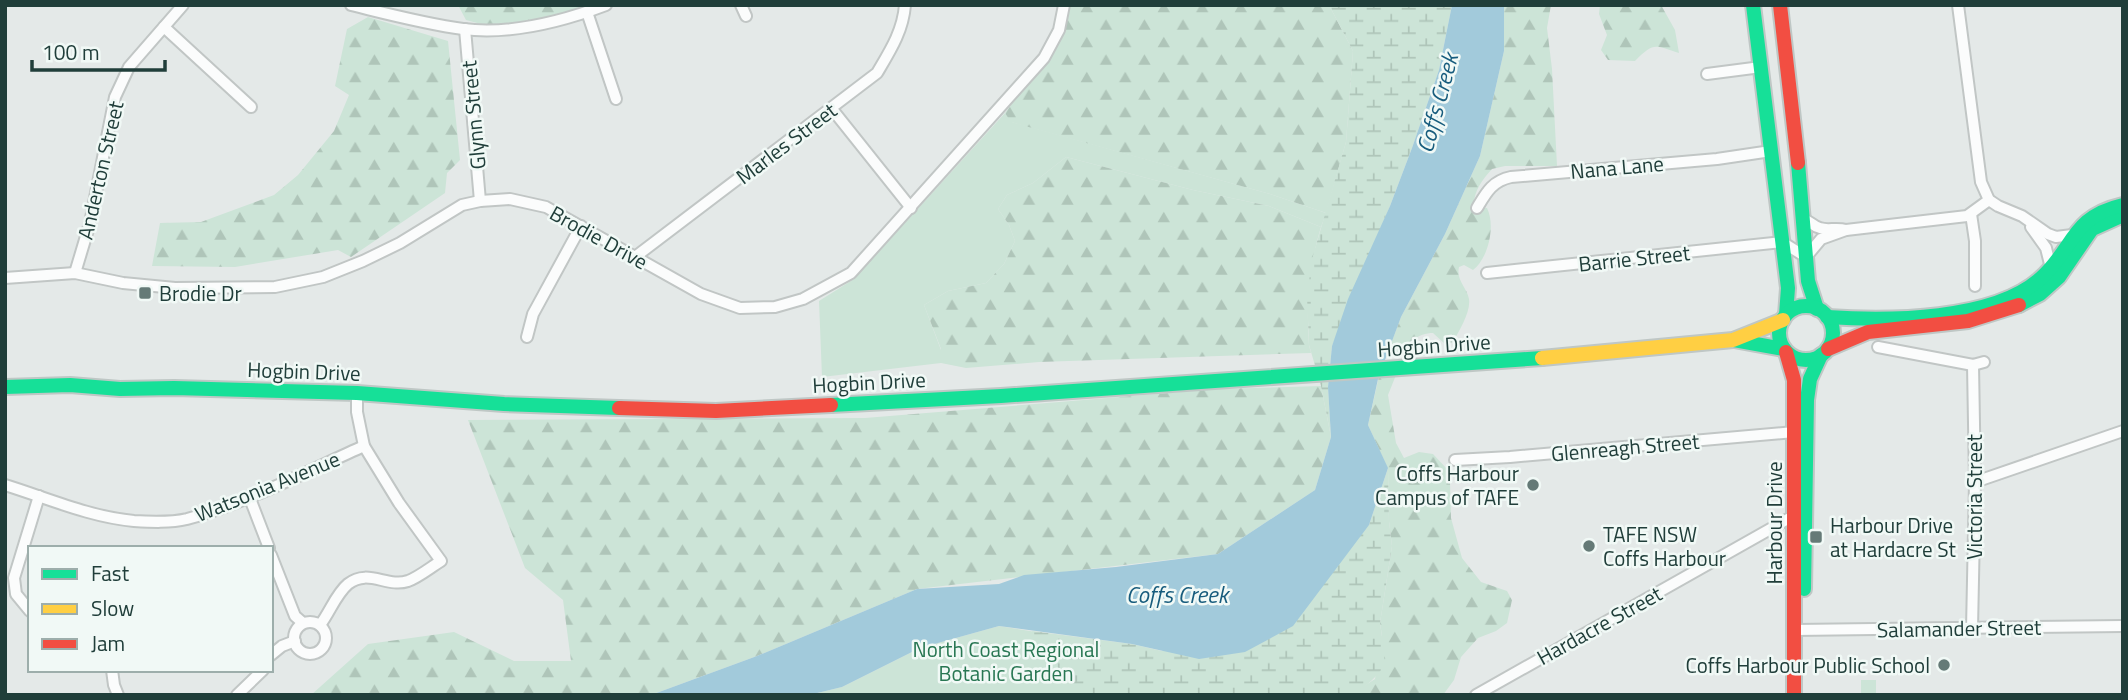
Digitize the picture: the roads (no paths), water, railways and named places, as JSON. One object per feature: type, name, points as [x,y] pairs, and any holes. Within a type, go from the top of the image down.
[{"type":"main road","points":[[1753,5],[1788,288],[1779,334],[1785,350],[1800,359],[1807,360],[1868,332],[1968,321],[2022,304],[2040,294],[2059,277],[2092,229],[2123,215]]},
{"type":"main road","points":[[1780,5],[1794,111],[1809,287],[1833,333],[1825,352]]},
{"type":"main road","points":[[1784,317],[1800,307],[1822,313],[1880,319],[1970,309],[2001,300],[2028,288],[2052,268],[2072,235],[2094,213],[2104,208],[2123,205]]},
{"type":"main road","name":"Hogbin Drive","points":[[1733,340],[1784,317]]},
{"type":"main road","name":"Hogbin Drive","points":[[5,387],[70,385],[120,389],[174,387],[357,393],[503,404],[716,411],[1001,396],[1412,368],[1733,340],[1785,350]]},
{"type":"main road","name":"Harbour Drive","points":[[1785,350],[1794,380],[1795,515],[1804,695]]},
{"type":"main road","name":"Harbour Drive","points":[[1794,695],[1799,630],[1807,400],[1810,379],[1825,352]]},
{"type":"street","name":"Anderton Street","points":[[75,273],[90,223],[115,97],[129,66],[183,5]]},
{"type":"street","points":[[351,5],[465,29],[523,28],[606,5]]},
{"type":"street","name":"Marles Street","points":[[635,257],[877,73],[894,44],[905,5]]},
{"type":"street","name":"Brodie Drive","points":[[5,278],[75,273],[123,283],[175,288],[275,287],[323,277],[363,261],[400,243],[450,211],[480,201],[510,199],[535,203],[701,294],[740,308],[775,307],[803,299],[851,273],[1044,58],[1059,30],[1064,5]]},
{"type":"street","points":[[1958,5],[1981,182],[1989,200],[2022,216],[2048,234],[2056,237],[2072,235]]},
{"type":"street","points":[[587,12],[616,99]]},
{"type":"street","points":[[164,27],[251,107]]},
{"type":"street","name":"Glynn Street","points":[[465,29],[480,201]]},
{"type":"street","points":[[1707,74],[1761,67]]},
{"type":"street","points":[[832,109],[911,208]]},
{"type":"street","name":"Nana Lane","points":[[1477,208],[1487,191],[1498,180],[1511,177],[1717,159],[1771,151]]},
{"type":"street","points":[[1782,242],[1806,257],[1821,239],[1846,230],[1972,214],[1989,200]]},
{"type":"street","points":[[1972,214],[1975,286]]},
{"type":"street","points":[[2022,216],[2046,248],[2052,268]]},
{"type":"street","points":[[1803,219],[1810,221],[1815,227],[1846,230]]},
{"type":"street","points":[[527,337],[533,314],[581,226]]},
{"type":"street","name":"Barrie Street","points":[[1487,273],[1782,242]]},
{"type":"street","name":"Victoria Street","points":[[1878,347],[1979,364],[1972,629]]},
{"type":"street","name":"Watsonia Avenue","points":[[320,625],[340,592],[354,580],[364,577],[407,581],[441,561],[399,503],[365,446],[357,412],[357,393]]},
{"type":"street","points":[[1975,482],[2123,431]]},
{"type":"street","name":"Glenreagh Street","points":[[1455,460],[1794,432]]},
{"type":"street","name":"Watsonia Avenue","points":[[5,485],[103,516],[159,522],[185,519],[249,496],[365,446]]},
{"type":"street","points":[[28,609],[16,594],[14,578],[39,496]]},
{"type":"street","points":[[249,496],[268,546]]},
{"type":"street","name":"Hardacre Street","points":[[1476,695],[1795,515]]},
{"type":"street","points":[[273,560],[295,616],[303,623]]},
{"type":"street","points":[[303,623],[320,625],[326,637],[321,649],[308,653],[300,649],[295,641],[296,631],[303,623]]},
{"type":"street","name":"Salamander Street","points":[[1799,630],[2123,626]]},
{"type":"street","points":[[273,653],[295,641]]},
{"type":"street","points":[[112,672],[118,695]]},
{"type":"street","points":[[237,695],[261,672]]},
{"type":"water","name":"Coffs Creek","points":[[1452,5],[1504,5],[1504,51],[1480,156],[1445,234],[1401,317],[1378,379],[1368,425],[1388,468],[1369,525],[1293,626],[1245,652],[1199,659],[1132,644],[999,626],[920,648],[842,687],[809,695],[651,695],[757,656],[917,589],[999,584],[1024,575],[1218,554],[1315,490],[1331,437],[1328,387],[1332,346],[1348,299],[1390,206],[1412,148],[1439,70]]},
{"type":"place","name":"Brodie Dr","points":[[145,293]]},
{"type":"place","name":"Coffs Harbour Campus of TAFE","points":[[1533,485]]},
{"type":"place","name":"Harbour Drive at Hardacre St","points":[[1816,537]]},
{"type":"place","name":"TAFE NSW Coffs Harbour","points":[[1589,546]]},
{"type":"place","name":"Coffs Harbour Public School","points":[[1944,665]]},
{"type":"park label","name":"North Coast Regional Botanic Garden","points":[[1006,661]]}]
